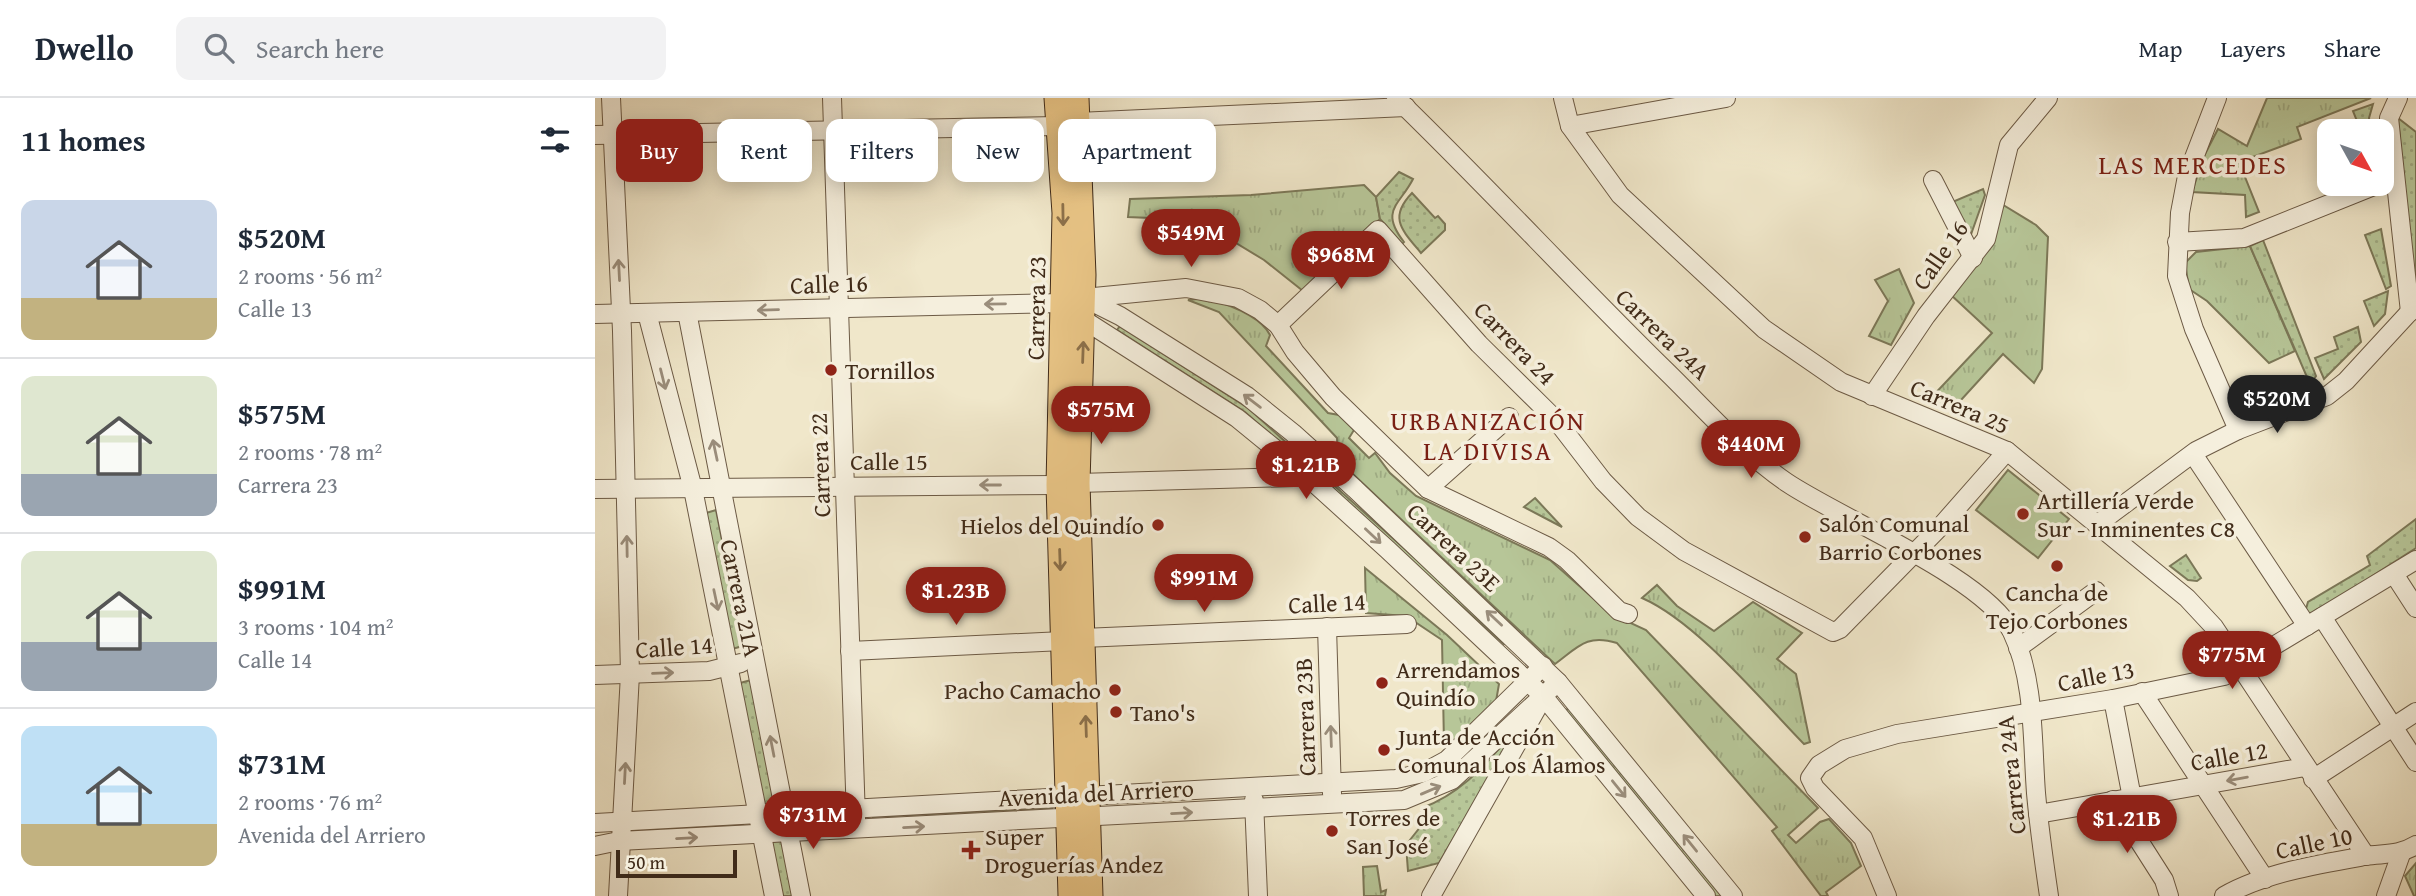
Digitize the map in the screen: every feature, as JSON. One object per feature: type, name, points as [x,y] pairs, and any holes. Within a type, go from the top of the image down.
[{"type":"main road","name":"Carrera 23","points":[[1056,98],[1066,119]]},
{"type":"main road","name":"Carrera 23","points":[[1070,119],[1077,98]]},
{"type":"main road","name":"Carrera 23","points":[[1065,182],[1064,213],[1077,307],[1068,484],[1077,807],[1070,896]]},
{"type":"main road","name":"Carrera 23","points":[[1077,807],[1091,896]]},
{"type":"street","points":[[611,98],[604,135],[621,313],[630,674],[618,896]]},
{"type":"street","name":"Carrera 22","points":[[832,98],[833,119]]},
{"type":"street","name":"Carrera 25","points":[[1563,98],[1570,126],[1620,195],[1764,329],[1841,382],[2007,452],[2099,523],[2187,598],[2214,627],[2309,774],[2366,856]]},
{"type":"street","points":[[1570,126],[1684,101],[1726,98]]},
{"type":"street","name":"Calle 16","points":[[1872,396],[1926,316],[1986,239],[2008,145],[2047,98]]},
{"type":"street","points":[[2217,98],[2187,176],[2178,242],[2177,276],[2180,294],[2238,430]]},
{"type":"street","points":[[2389,119],[2398,98]]},
{"type":"street","points":[[1147,119],[1401,103]]},
{"type":"street","name":"Carrera 24A","points":[[1401,103],[1582,289],[1752,456],[1823,506],[1913,553],[1991,606],[2011,630],[2026,672],[2038,814],[2049,896]]},
{"type":"street","points":[[938,127],[1058,124]]},
{"type":"street","points":[[604,135],[826,130]]},
{"type":"street","points":[[1933,180],[1973,258]]},
{"type":"street","name":"Carrera 22","points":[[835,182],[856,830]]},
{"type":"street","points":[[2178,242],[2244,238],[2350,196]]},
{"type":"street","points":[[2099,523],[2193,454],[2238,430],[2327,396],[2346,381],[2413,308],[2388,196]]},
{"type":"street","name":"Carrera 24","points":[[1278,325],[1378,230],[1479,344],[1556,420],[1578,452],[1625,505],[1684,551],[1833,632],[1840,629],[1913,553]]},
{"type":"street","name":"Calle 16","points":[[595,314],[839,308],[1077,307],[1186,288],[1238,298],[1260,310],[1278,325]]},
{"type":"street","name":"Carrera 23E","points":[[1077,307],[1237,418],[1303,472],[1528,680],[1706,896]]},
{"type":"street","name":"Carrera 23E","points":[[1077,307],[1120,316],[1221,379],[1293,433],[1543,666],[1733,896]]},
{"type":"street","name":"Carrera 21A","points":[[687,312],[801,896]]},
{"type":"street","name":"Carrera 21A","points":[[647,313],[693,489],[774,896]]},
{"type":"street","points":[[1278,325],[1295,352],[1333,397],[1428,489],[1549,547],[1567,560],[1619,611],[1628,614]]},
{"type":"street","points":[[1428,489],[1509,417]]},
{"type":"street","points":[[1913,553],[2007,452]]},
{"type":"street","points":[[2193,454],[2416,762]]},
{"type":"street","name":"Calle 15","points":[[595,489],[1068,484],[1294,477],[1303,472]]},
{"type":"street","name":"Calle 13","points":[[1887,896],[1863,838],[1815,788],[1810,778],[1819,765],[1845,749],[1897,734],[2113,699],[2224,676],[2416,560]]},
{"type":"street","points":[[2394,574],[2416,608]]},
{"type":"street","points":[[2018,648],[2096,591]]},
{"type":"street","name":"Calle 14","points":[[850,651],[1406,624]]},
{"type":"street","name":"Carrera 23B","points":[[1327,627],[1333,804]]},
{"type":"street","name":"Calle 14","points":[[595,675],[730,667],[755,657]]},
{"type":"street","name":"Avenida del Arriero","points":[[595,846],[619,841],[856,830],[1254,786],[1396,779],[1423,773],[1447,760],[1543,666]]},
{"type":"street","name":"Avenida del Arriero","points":[[595,823],[856,807],[1254,809],[1404,800],[1452,780],[1558,682]]},
{"type":"street","points":[[2142,692],[2265,879]]},
{"type":"street","points":[[1431,896],[1543,696]]},
{"type":"street","points":[[2113,699],[2132,798]]},
{"type":"street","name":"Calle 12","points":[[2038,814],[2205,785],[2309,774],[2416,712]]},
{"type":"street","points":[[1396,779],[1404,800]]},
{"type":"street","points":[[1254,786],[1258,896]]},
{"type":"street","points":[[2113,800],[2164,880],[2169,896]]},
{"type":"street","points":[[2386,896],[2409,849]]},
{"type":"street","name":"Calle 10","points":[[2224,896],[2265,879],[2409,849]]},
{"type":"green space","points":[[2267,98],[2371,98],[2297,127],[2301,139],[2239,162],[2259,212],[2246,217],[2245,195],[2192,192],[2204,156],[2218,129],[2247,146]]},
{"type":"green space","points":[[2373,104],[2369,119],[2356,119],[2353,111]]},
{"type":"green space","points":[[2398,118],[2416,132],[2416,276],[2412,275]]},
{"type":"green space","points":[[1399,172],[1413,179],[1392,215],[1404,242],[1402,244],[1380,219],[1376,197]]},
{"type":"green space","points":[[1364,185],[1376,197],[1380,219],[1303,291],[1264,260],[1198,220],[1128,217],[1130,199],[1251,195]]},
{"type":"green space","points":[[1983,189],[1985,195],[1969,240],[1950,203]]},
{"type":"green space","points":[[1412,193],[1435,218],[1438,216],[1445,224],[1445,230],[1421,253],[1400,224],[1401,210]]},
{"type":"green space","points":[[2000,203],[2036,225],[2048,237],[2042,369],[2034,383],[2003,354],[1951,411],[1929,400],[1992,333],[1950,294]]},
{"type":"green space","points":[[2381,229],[2391,286],[2386,289],[2365,235]]},
{"type":"green space","points":[[2263,240],[2316,376],[2310,384],[2250,246]]},
{"type":"green space","points":[[2250,246],[2295,351],[2269,363],[2207,301],[2189,289],[2185,263],[2196,252]]},
{"type":"green space","points":[[1899,269],[1914,303],[1891,345],[1869,336],[1888,301],[1875,280]]},
{"type":"green space","points":[[2388,291],[2385,314],[2374,326],[2364,301]]},
{"type":"green space","points":[[1207,298],[1233,307],[1266,328],[1270,335],[1266,346],[1328,413],[1339,415],[1354,430],[1349,438],[1369,458],[1375,453],[1390,473],[1416,496],[1550,560],[1611,614],[1646,630],[1818,808],[1788,835],[1796,843],[1820,822],[1829,819],[1851,843],[1861,866],[1826,892],[1828,896],[1821,896],[1772,831],[1777,827],[1617,643],[1598,640],[1584,643],[1555,664],[1338,460],[1337,438],[1219,312],[1188,300]]},
{"type":"green space","points":[[1120,326],[1248,408],[1507,641],[1504,644],[1245,412],[1117,330]]},
{"type":"green space","points":[[2358,327],[2361,342],[2324,379],[2315,358],[2338,349],[2334,337]]},
{"type":"green space","name":"Artillería Verde Sur - Inminentes C8","points":[[2008,470],[2069,519],[2038,558],[1976,510]]},
{"type":"green space","points":[[1535,498],[1562,527],[1524,507]]},
{"type":"green space","points":[[716,510],[743,646],[732,649],[706,513]]},
{"type":"green space","points":[[2416,519],[2416,548],[2313,614],[2305,612],[2308,602],[2370,565],[2367,556]]},
{"type":"green space","points":[[2186,555],[2201,578],[2197,581],[2188,580],[2170,566]]},
{"type":"green space","points":[[1365,568],[1447,635],[1499,684],[1495,707],[1451,742],[1444,744],[1442,640],[1406,616],[1366,613]]},
{"type":"green space","points":[[1657,585],[1677,606],[1714,631],[1753,602],[1802,633],[1777,659],[1796,674],[1810,742],[1804,744],[1706,643],[1663,609],[1642,598]]},
{"type":"green space","points":[[751,680],[775,802],[763,805],[740,683]]},
{"type":"green space","points":[[1570,707],[1723,896],[1715,896],[1565,711]]},
{"type":"green space","points":[[1506,740],[1509,743],[1439,863],[1408,871],[1406,845],[1421,826],[1422,808],[1447,796],[1469,780]]},
{"type":"green space","points":[[1051,805],[1052,808],[873,817],[873,814]]},
{"type":"green space","points":[[743,823],[743,826],[636,831],[636,828]]},
{"type":"green space","points":[[782,840],[793,896],[782,896],[771,842]]},
{"type":"green space","points":[[2416,863],[2416,896],[2414,896],[2405,876]]},
{"type":"green space","points":[[1377,866],[1381,892],[1386,890],[1385,896],[1364,896],[1363,867]]},
{"type":"place","name":"Tornillos","points":[[831,370]]},
{"type":"place","name":"Artillería Verde Sur - Inminentes C8","points":[[2023,514]]},
{"type":"place","name":"Hielos del Quindío","points":[[1158,525]]},
{"type":"place","name":"Salón Comunal Barrio Corbones","points":[[1805,537]]},
{"type":"place","name":"Cancha de Tejo Corbones","points":[[2057,566]]},
{"type":"place","name":"Arrendamos Quindío","points":[[1382,683]]},
{"type":"place","name":"Pacho Camacho","points":[[1115,690]]},
{"type":"place","name":"Tano's","points":[[1116,712]]},
{"type":"place","name":"Junta de Acción Comunal Los Álamos","points":[[1384,750]]},
{"type":"place","name":"Torres de San José","points":[[1332,831]]},
{"type":"place","name":"Super Droguerías Andez","points":[[971,850]]},
{"type":"district","name":"LAS MERCEDES","points":[[2193,164]]},
{"type":"district","name":"URBANIZACIÓN LA DIVISA","points":[[1488,435]]}]
